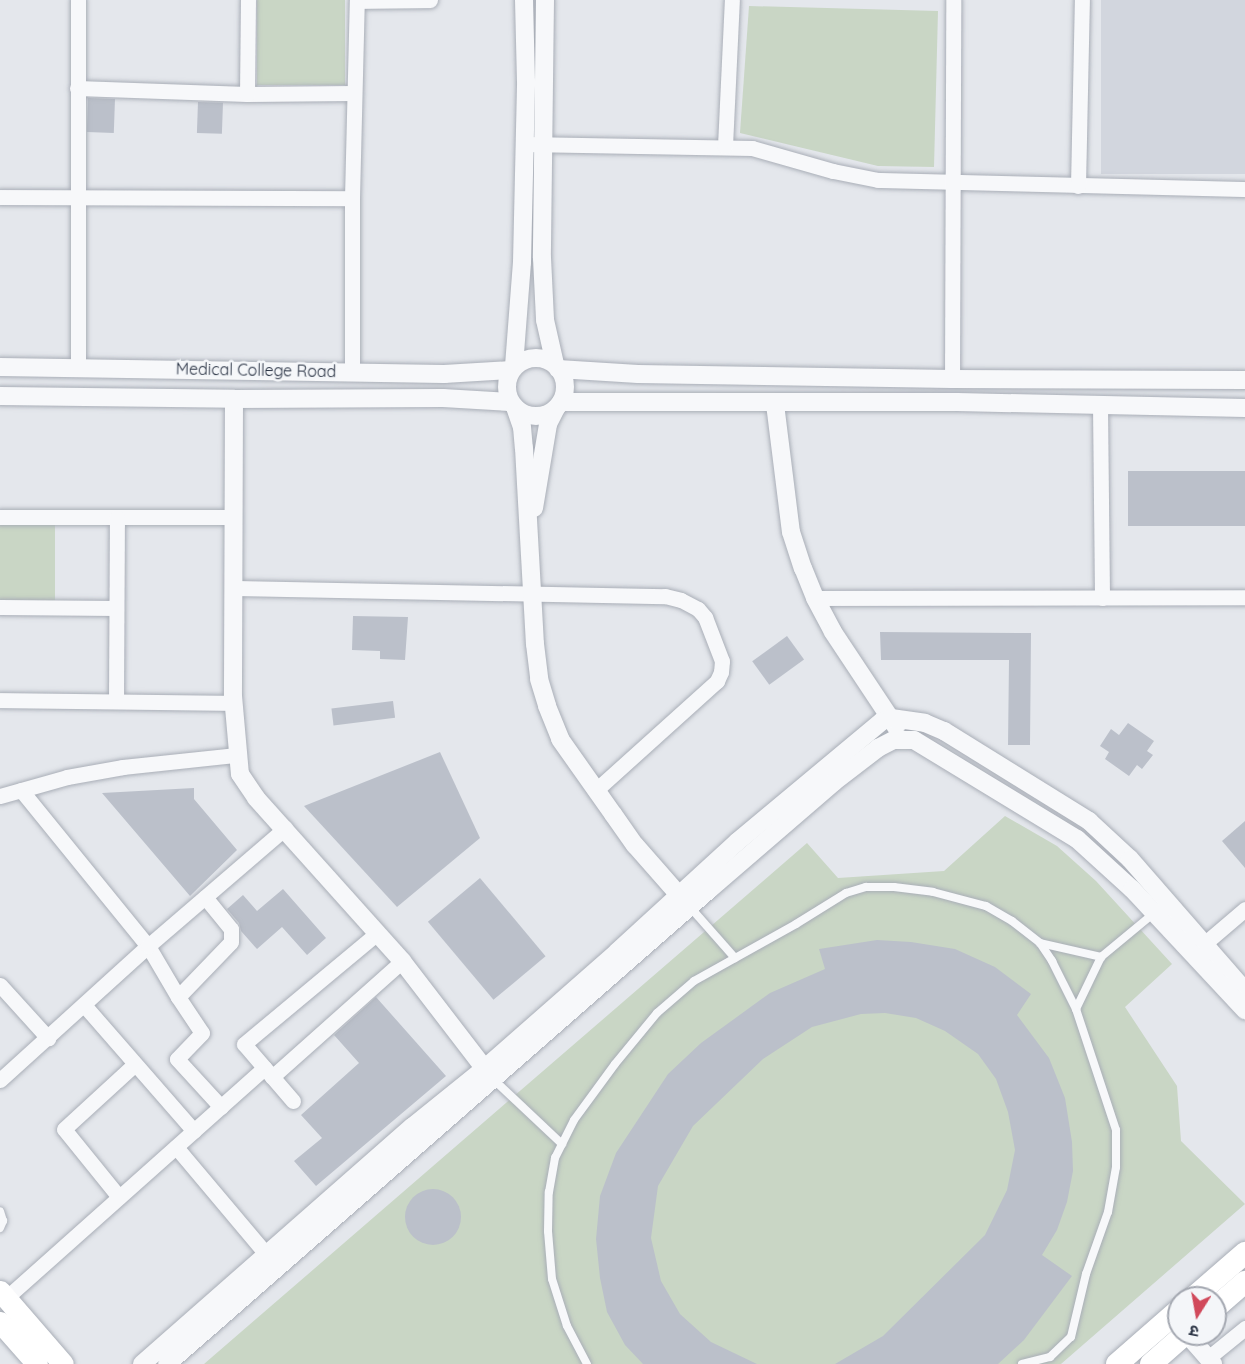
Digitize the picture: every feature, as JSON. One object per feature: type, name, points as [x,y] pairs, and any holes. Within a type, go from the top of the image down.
[{"type":"main road","points":[[1207,1286],[1245,1253]]},
{"type":"main road","points":[[1227,1298],[1245,1282]]},
{"type":"main road","points":[[3,1295],[63,1364]]},
{"type":"main road","points":[[1117,1364],[1167,1320]]},
{"type":"main road","points":[[0,1322],[37,1364]]},
{"type":"main road","points":[[1151,1364],[1172,1346]]},
{"type":"street","points":[[78,0],[78,368]]},
{"type":"street","points":[[247,94],[248,0]]},
{"type":"street","points":[[352,371],[352,198],[357,1],[430,0]]},
{"type":"street","points":[[524,0],[545,320],[556,367],[565,386],[548,424],[530,523]]},
{"type":"street","points":[[544,0],[534,145],[513,368],[506,384],[522,427],[530,523],[537,668],[547,706],[560,739],[635,845],[685,901]]},
{"type":"street","points":[[725,146],[732,0]]},
{"type":"street","points":[[952,379],[953,0]]},
{"type":"street","points":[[1078,186],[1082,0]]},
{"type":"street","points":[[77,88],[247,94],[354,93]]},
{"type":"street","points":[[534,145],[752,148],[833,171],[878,180],[952,184],[1245,189]]},
{"type":"street","points":[[0,197],[352,198]]},
{"type":"street","points":[[513,368],[536,357],[556,367],[650,374],[952,379],[1245,380]]},
{"type":"street","name":"Medical College Road","points":[[0,368],[444,374],[513,368]]},
{"type":"street","name":"Medical College Road","points":[[0,396],[234,399],[443,398],[513,405]]},
{"type":"street","points":[[234,399],[233,703],[236,754],[240,774],[256,798],[402,961],[489,1074]]},
{"type":"street","points":[[513,405],[522,413],[540,416],[558,405],[957,402],[1245,408]]},
{"type":"street","points":[[775,404],[791,532],[815,598],[862,679],[905,740]]},
{"type":"street","points":[[1100,405],[1102,597]]},
{"type":"street","points":[[0,517],[234,517]]},
{"type":"street","points":[[116,701],[117,517]]},
{"type":"street","points":[[235,588],[665,596],[681,600],[698,609],[705,617],[722,661],[717,681],[596,790]]},
{"type":"street","points":[[815,598],[1245,597]]},
{"type":"street","points":[[0,608],[116,608]]},
{"type":"street","points":[[0,700],[233,703]]},
{"type":"street","points":[[167,1364],[685,901],[882,721],[891,718],[926,723],[944,731],[1089,821],[1130,859],[1245,991]]},
{"type":"street","points":[[685,901],[878,748],[894,740],[914,740],[1077,839],[1155,913],[1245,1010]]},
{"type":"street","points":[[0,796],[67,777],[112,769],[236,754]]},
{"type":"street","points":[[21,790],[148,946],[202,1033],[177,1059],[220,1107]]},
{"type":"street","points":[[0,1080],[148,946],[285,828]]},
{"type":"street","points":[[178,997],[231,942],[231,929],[205,897]]},
{"type":"street","points":[[1204,944],[1245,909]]},
{"type":"street","points":[[293,1101],[244,1044],[377,933]]},
{"type":"street","points":[[3,1295],[119,1197],[220,1107],[268,1073],[402,961]]},
{"type":"street","points":[[0,985],[48,1038]]},
{"type":"street","points":[[84,1005],[194,1131]]},
{"type":"street","points":[[119,1197],[64,1129],[135,1064]]},
{"type":"street","points":[[142,1364],[412,1127],[489,1074]]},
{"type":"street","points":[[176,1147],[266,1254]]},
{"type":"street","points":[[1197,1346],[1211,1361],[1245,1328]]},
{"type":"lane","points":[[587,1364],[567,1326],[552,1279],[548,1231],[549,1192],[555,1158],[574,1120],[657,1013],[694,981],[812,915],[846,892],[866,887],[894,886],[933,892],[986,906],[1012,921],[1040,943],[1052,961],[1076,1009],[1116,1130],[1116,1167],[1108,1212],[1086,1274],[1071,1337],[1050,1357],[1022,1364]]},
{"type":"lane","points":[[685,901],[735,958]]},
{"type":"lane","points":[[1076,1009],[1101,957],[1155,913]]},
{"type":"lane","points":[[1040,943],[1101,957]]},
{"type":"lane","points":[[489,1074],[562,1144]]},
{"type":"lane","points":[[0,1211],[3,1221],[0,1228]]},
{"type":"shaded area","points":[[1101,0],[1245,0],[1245,174],[1101,174]]},
{"type":"green space","points":[[257,0],[345,0],[345,85],[257,85]]},
{"type":"green space","points":[[749,6],[938,11],[934,167],[878,166],[740,133]]},
{"type":"green space","points":[[0,517],[55,517],[55,607],[0,607]]},
{"type":"green space","points":[[1005,816],[1057,846],[1096,881],[1172,964],[1125,1007],[1177,1086],[1181,1141],[1245,1204],[1061,1364],[204,1364],[807,843],[838,878],[944,871]]},
{"type":"building","points":[[88,98],[115,99],[114,133],[87,132]]},
{"type":"building","points":[[198,102],[223,103],[222,134],[197,133]]},
{"type":"building","points":[[1128,471],[1245,471],[1245,526],[1128,526]]},
{"type":"building","points":[[353,616],[408,617],[405,660],[380,659],[380,651],[352,650]]},
{"type":"building","points":[[880,632],[1031,633],[1030,745],[1008,745],[1009,660],[881,660]]},
{"type":"building","points":[[787,636],[804,659],[769,685],[752,661]]},
{"type":"building","points":[[393,701],[395,718],[334,725],[331,709]]},
{"type":"building","points":[[1128,723],[1154,741],[1147,751],[1153,755],[1142,769],[1137,765],[1129,776],[1105,759],[1109,752],[1100,746],[1111,729],[1119,735]]},
{"type":"building","points":[[440,752],[480,838],[397,907],[304,806]]},
{"type":"building","points":[[194,788],[194,799],[237,850],[190,896],[102,793]]},
{"type":"building","points":[[1245,821],[1245,868],[1222,841]]},
{"type":"building","points":[[480,878],[546,956],[493,1000],[428,922]]},
{"type":"building","points":[[283,889],[326,938],[307,955],[282,927],[257,949],[241,931],[239,923],[227,909],[243,895],[257,911]]},
{"type":"building","points":[[877,940],[911,942],[955,949],[995,967],[1031,994],[1017,1015],[1049,1058],[1065,1098],[1072,1142],[1073,1171],[1067,1202],[1057,1230],[1042,1255],[1072,1276],[1024,1340],[998,1364],[835,1364],[883,1336],[985,1235],[1007,1190],[1015,1150],[1008,1112],[996,1079],[978,1054],[945,1031],[916,1018],[885,1013],[861,1014],[812,1027],[763,1059],[693,1126],[658,1186],[651,1238],[661,1281],[680,1314],[711,1342],[757,1364],[643,1364],[625,1345],[607,1312],[600,1278],[596,1239],[600,1196],[616,1153],[668,1074],[701,1043],[770,993],[825,969],[819,949]]},
{"type":"building","points":[[376,997],[446,1076],[316,1186],[294,1161],[322,1138],[301,1115],[359,1063],[334,1035]]},
{"type":"building","points":[[433,1189],[444,1191],[453,1197],[459,1206],[461,1217],[459,1228],[453,1237],[444,1243],[433,1245],[422,1243],[413,1237],[407,1228],[405,1217],[407,1206],[413,1197],[422,1191]]}]
